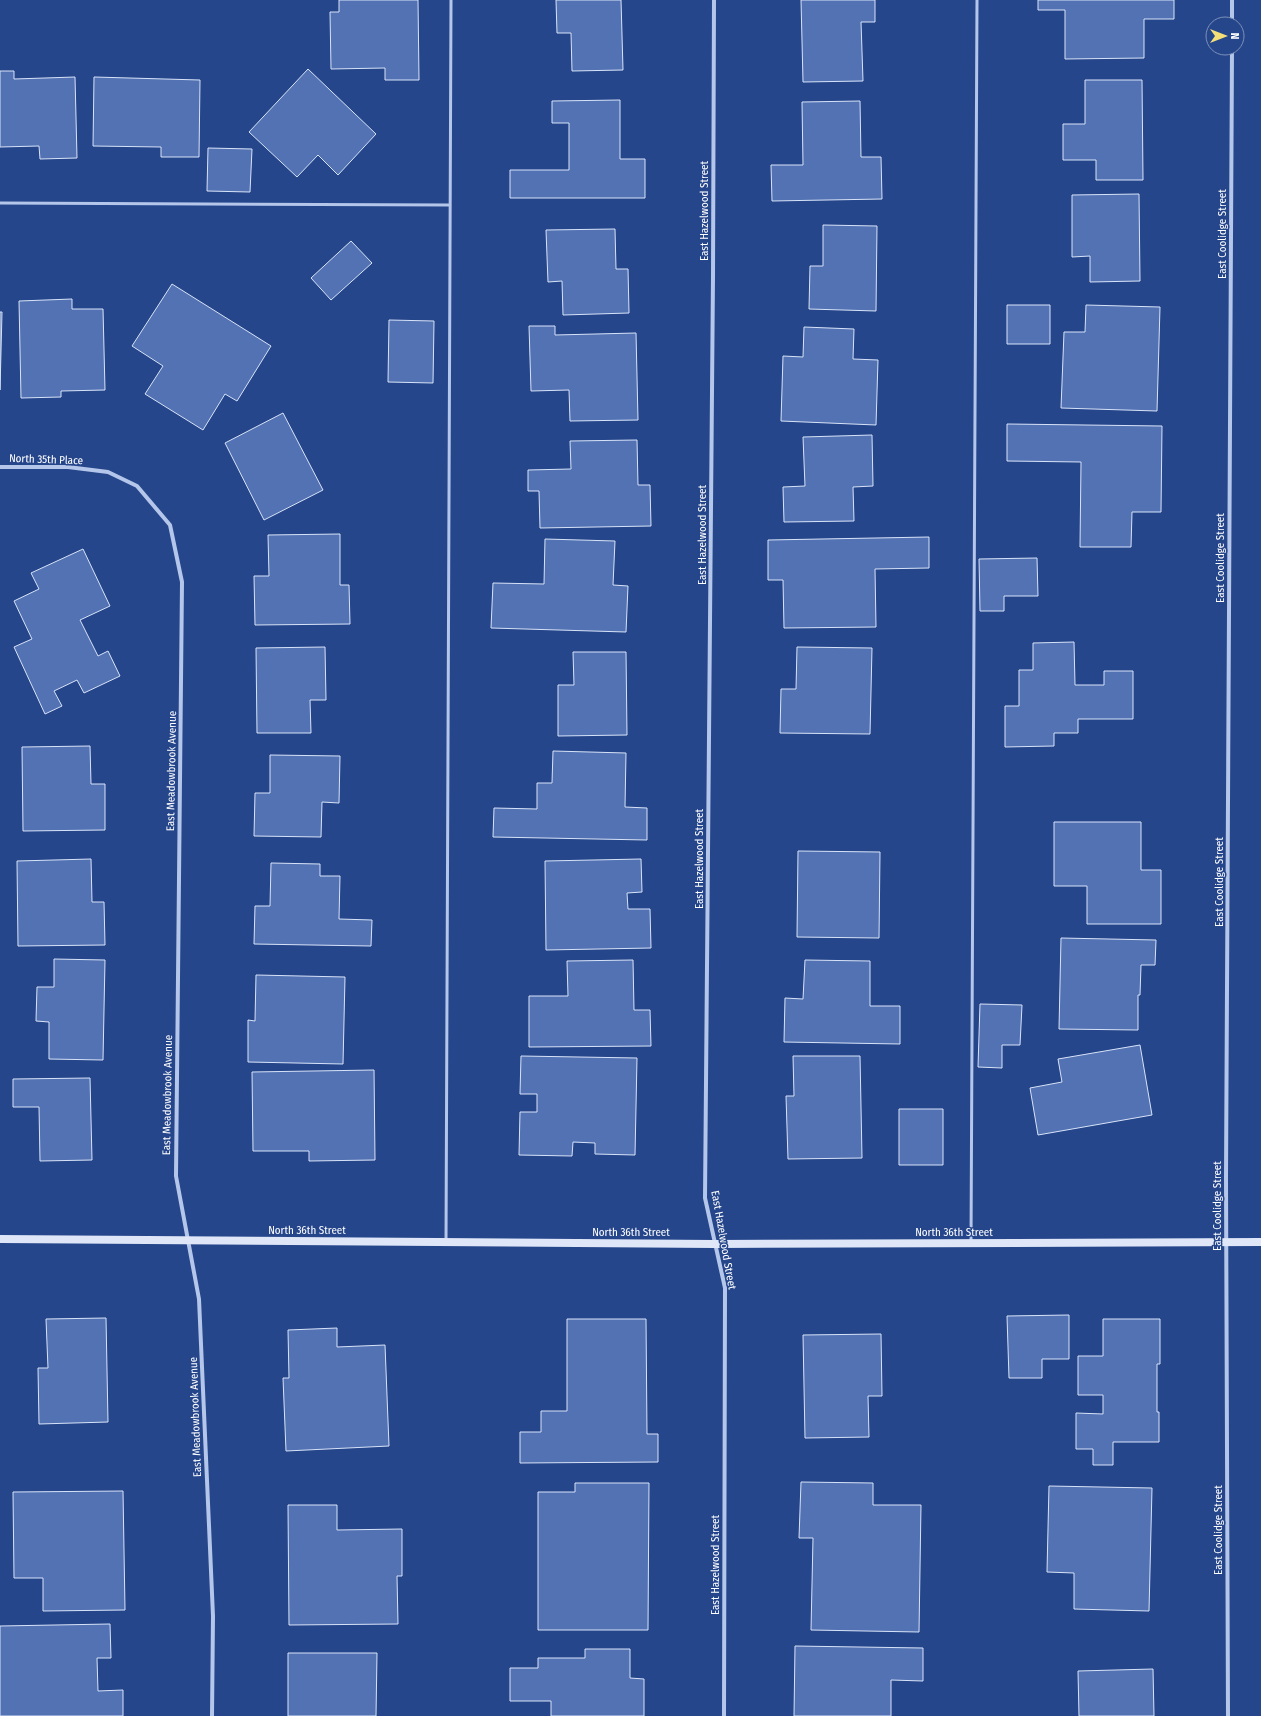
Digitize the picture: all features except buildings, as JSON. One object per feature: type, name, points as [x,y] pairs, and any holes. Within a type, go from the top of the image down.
[{"type":"main road","name":"North 36th Street","points":[[0,1239],[716,1244],[1261,1242]]},
{"type":"street","name":"East Hazelwood Street","points":[[714,0],[705,1198],[725,1288],[724,1716]]},
{"type":"street","points":[[1232,0],[1232,16]]},
{"type":"street","name":"East Coolidge Street","points":[[1228,1716],[1226,1242],[1232,56]]},
{"type":"street","name":"North 35th Place","points":[[0,467],[68,467],[108,472],[137,486]]},
{"type":"street","name":"East Meadowbrook Avenue","points":[[137,486],[170,525],[182,582],[176,1176],[199,1299],[213,1616],[212,1716]]},
{"type":"lane","points":[[446,1242],[451,0]]},
{"type":"lane","points":[[971,1243],[977,0]]},
{"type":"lane","points":[[0,203],[449,205]]}]
